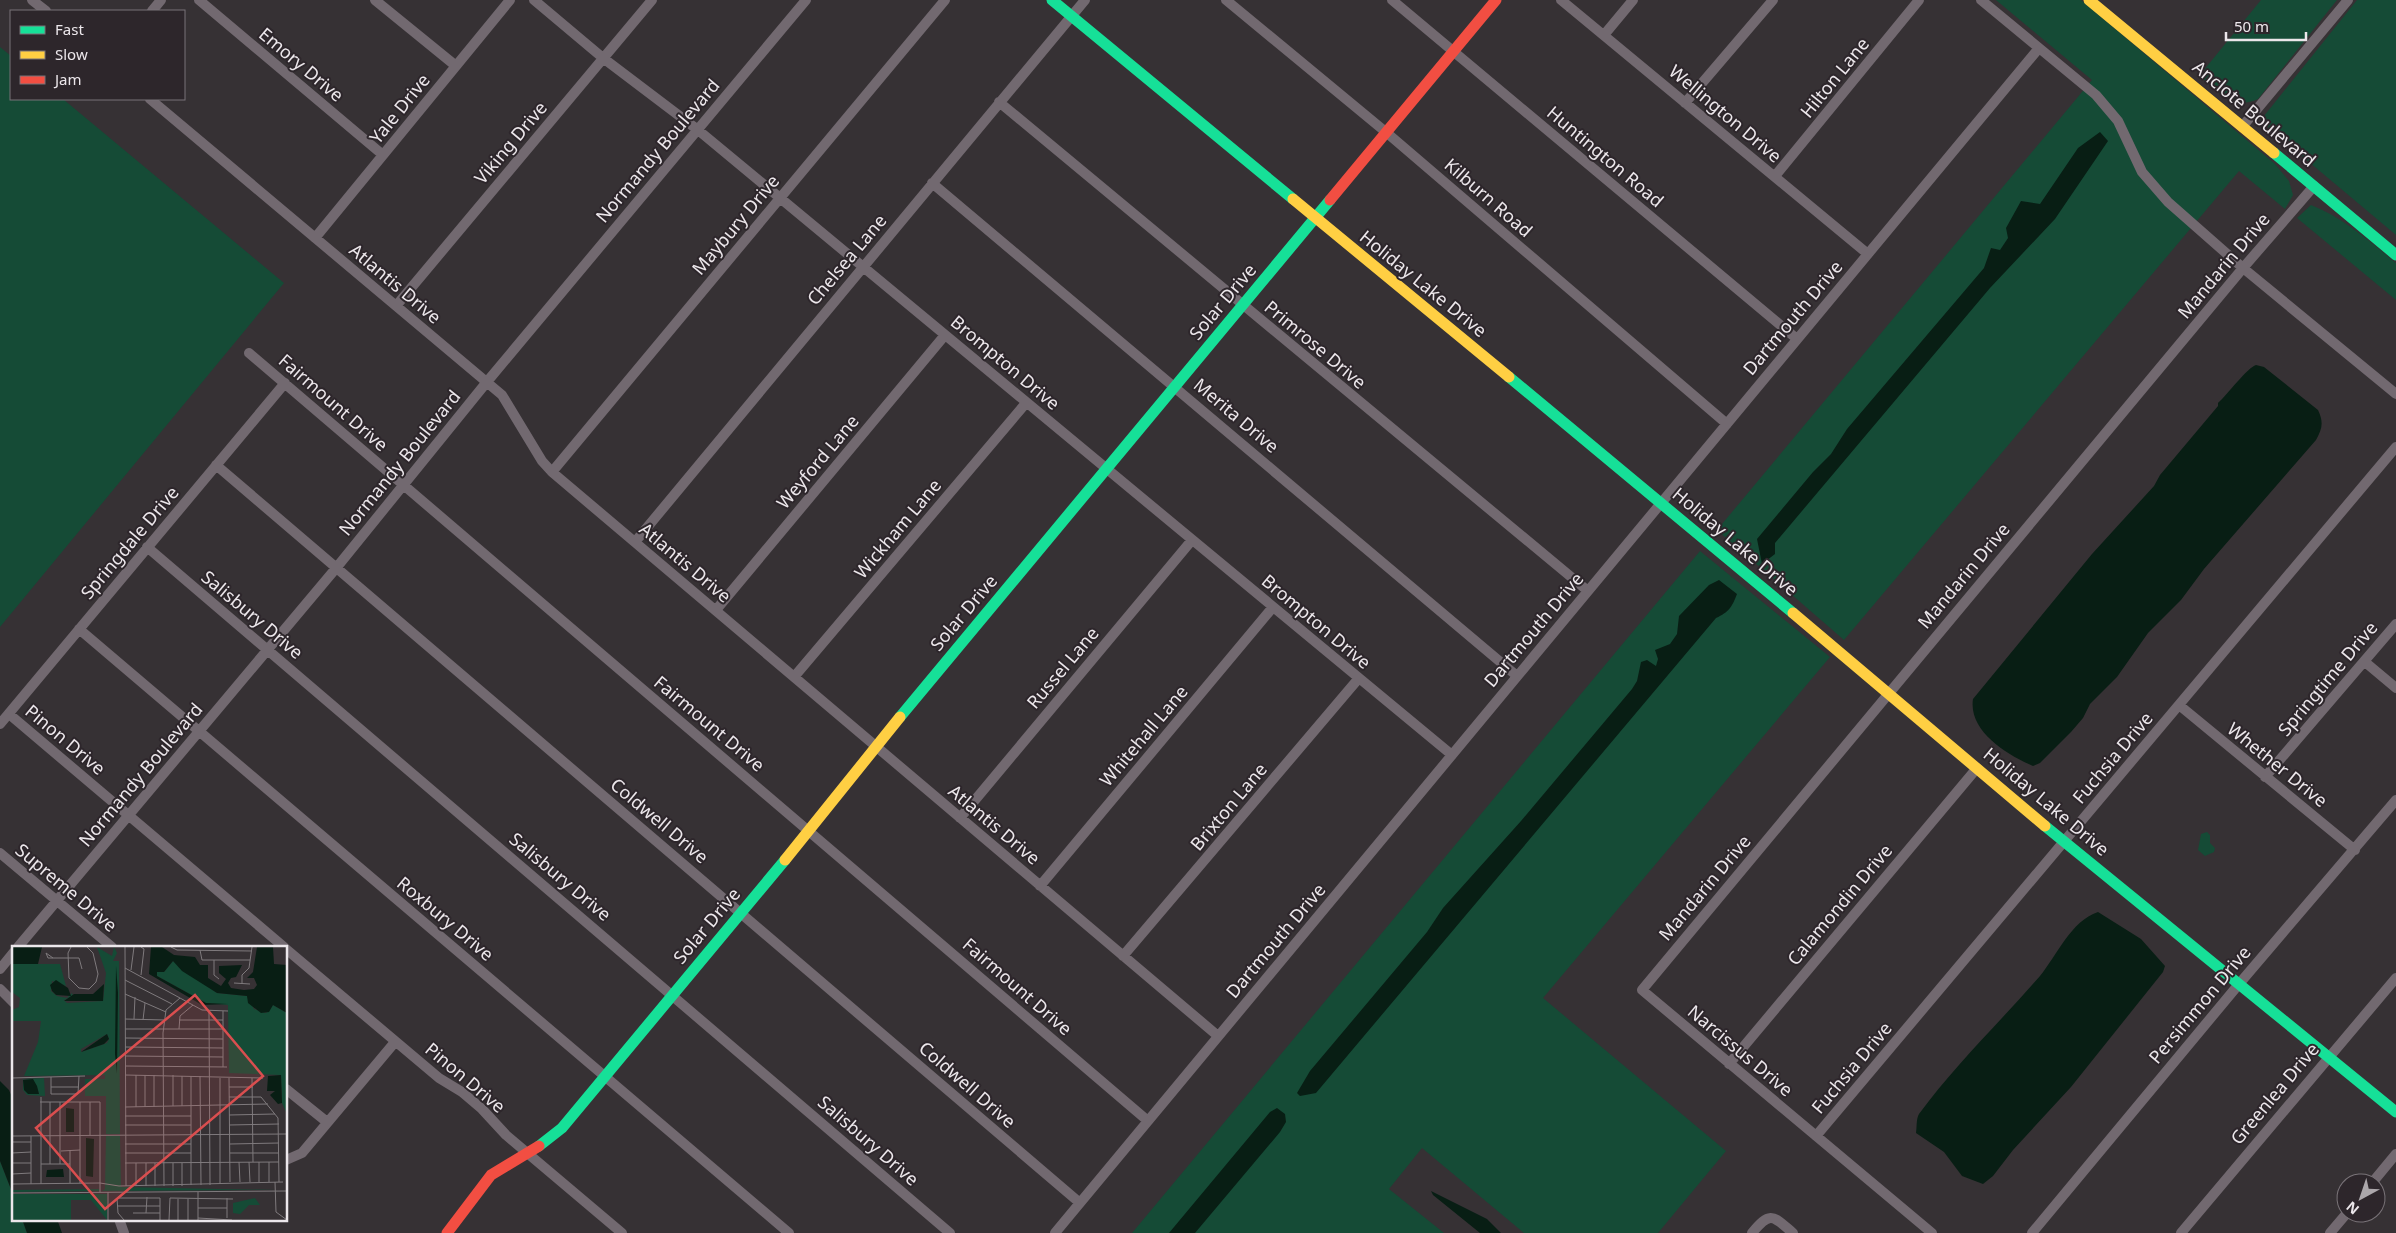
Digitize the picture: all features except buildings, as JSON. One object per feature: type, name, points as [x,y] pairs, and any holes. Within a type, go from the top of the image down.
[{"type":"street","points":[[32,0],[45,10]]},
{"type":"street","points":[[153,10],[161,0]]},
{"type":"street","name":"Emory Drive","points":[[199,0],[383,155]]},
{"type":"street","points":[[375,0],[456,66]]},
{"type":"street","name":"Yale Drive","points":[[315,238],[510,0]]},
{"type":"street","name":"Brompton Drive","points":[[534,0],[603,58],[698,130],[1452,755]]},
{"type":"street","name":"Viking Drive","points":[[396,306],[652,0]]},
{"type":"street","name":"Normandy Boulevard","points":[[19,946],[268,650],[486,383],[806,0]]},
{"type":"street","name":"Maybury Drive","points":[[552,472],[945,0]]},
{"type":"street","name":"Holiday Lake Drive","points":[[1052,0],[1661,503],[2065,842],[2396,1112]]},
{"type":"street","name":"Chelsea Lane","points":[[635,542],[862,266],[1085,0]]},
{"type":"street","name":"Kilburn Road","points":[[1226,0],[1387,133],[1727,424]]},
{"type":"street","name":"Huntington Road","points":[[1392,0],[1797,339]]},
{"type":"street","name":"Solar Drive","points":[[452,1231],[491,1175],[548,1141],[562,1128],[742,912],[876,746],[1316,219],[1496,0]]},
{"type":"street","name":"Wellington Drive","points":[[1562,0],[1868,254]]},
{"type":"street","points":[[1604,35],[1633,0]]},
{"type":"street","points":[[1686,102],[1773,0]]},
{"type":"street","name":"Hilton Lane","points":[[1775,176],[1919,0]]},
{"type":"street","points":[[1981,0],[2096,95],[2118,120],[2142,172],[2168,202],[2243,268],[2396,394]]},
{"type":"street","name":"Anclote Boulevard","points":[[2089,0],[2396,255]]},
{"type":"street","points":[[2242,127],[2348,0]]},
{"type":"street","name":"Dartmouth Drive","points":[[1055,1233],[2039,48]]},
{"type":"street","name":"Atlantis Drive","points":[[151,100],[502,395],[542,461],[552,472],[1218,1036]]},
{"type":"street","name":"Primrose Drive","points":[[999,102],[1242,306],[1588,591]]},
{"type":"street","name":"Merita Drive","points":[[932,183],[1517,676]]},
{"type":"street","name":"Mandarin Drive","points":[[1642,990],[2243,268],[2314,186]]},
{"type":"street","name":"Weyford Lane","points":[[716,610],[945,335]]},
{"type":"street","name":"Fairmount Drive","points":[[249,353],[1148,1121]]},
{"type":"street","name":"Springdale Drive","points":[[0,724],[285,384]]},
{"type":"street","name":"Wickham Lane","points":[[794,677],[1026,403]]},
{"type":"street","name":"Fuchsia Drive","points":[[1816,1136],[2396,447]]},
{"type":"street","name":"Coldwell Drive","points":[[216,465],[742,912],[1080,1203]]},
{"type":"street","name":"Russel Lane","points":[[960,818],[1192,540]]},
{"type":"street","name":"Salisbury Drive","points":[[147,548],[673,994],[950,1233]]},
{"type":"street","name":"Whitehall Lane","points":[[1040,886],[1273,607]]},
{"type":"street","name":"Springtime Drive","points":[[2265,777],[2396,624]]},
{"type":"street","name":"Roxbury Drive","points":[[79,630],[789,1233]]},
{"type":"street","points":[[2364,662],[2396,688]]},
{"type":"street","name":"Brixton Lane","points":[[1123,956],[1359,678]]},
{"type":"street","name":"Whether Drive","points":[[2179,705],[2355,850]]},
{"type":"street","name":"Pinon Drive","points":[[9,714],[283,946]]},
{"type":"street","name":"Calamondin Drive","points":[[1729,1064],[1977,768]]},
{"type":"street","name":"Persimmon Drive","points":[[2032,1233],[2239,984],[2396,800]]},
{"type":"street","name":"Supreme Drive","points":[[0,854],[111,946]]},
{"type":"street","name":"Pinon Drive","points":[[288,951],[439,1078],[462,1092],[482,1109],[506,1135],[622,1233]]},
{"type":"street","points":[[0,969],[12,954]]},
{"type":"street","name":"Greenlea Drive","points":[[2181,1233],[2328,1056],[2396,978]]},
{"type":"street","points":[[0,989],[12,1001]]},
{"type":"street","name":"Narcissus Drive","points":[[1642,990],[1932,1233]]},
{"type":"street","points":[[288,1159],[302,1153],[326,1122],[395,1042]]},
{"type":"street","points":[[288,1091],[326,1122]]},
{"type":"street","points":[[2380,1173],[2396,1154]]},
{"type":"street","points":[[1752,1233],[1763,1220],[1769,1217],[1776,1219],[1793,1233]]},
{"type":"street","points":[[119,1220],[124,1233]]},
{"type":"street","points":[[2330,1233],[2338,1223]]},
{"type":"green space","points":[[1996,0],[2081,0],[2275,164],[2289,181],[2293,195],[2285,209],[2239,171],[1844,640],[1717,530],[2092,80]]},
{"type":"green space","points":[[2261,0],[2337,0],[2258,99],[2241,103],[2226,98],[2199,76]]},
{"type":"green space","points":[[2357,0],[2396,0],[2396,235],[2260,121]]},
{"type":"green space","points":[[0,47],[10,55],[10,100],[64,100],[284,283],[0,627]]},
{"type":"green space","points":[[2311,205],[2345,223],[2396,263],[2396,300],[2297,218]]},
{"type":"green space","points":[[1700,551],[1830,657],[1543,998],[1726,1151],[1658,1233],[1524,1233],[1422,1148],[1389,1189],[1444,1233],[1132,1233]]},
{"type":"green space","points":[[2207,832],[2210,835],[2210,843],[2215,848],[2214,852],[2205,856],[2198,850],[2201,834]]},
{"type":"green space","points":[[0,1161],[12,1192],[12,1220],[22,1220],[27,1233],[0,1233]]},
{"type":"shaded area","points":[[2100,132],[2108,141],[2055,219],[1990,288],[1775,543],[1775,554],[1762,564],[1757,539],[1813,472],[1831,454],[1847,429],[1984,268],[1991,248],[2000,250],[2008,238],[2006,228],[2021,201],[2040,204],[2078,148]]},
{"type":"shaded area","points":[[2256,365],[2264,367],[2318,410],[2322,426],[2316,440],[2204,569],[2181,600],[2148,633],[2117,677],[2090,704],[2083,718],[2040,763],[2033,766],[2001,748],[1983,731],[1977,721],[1973,711],[1973,699],[2092,554],[2154,486],[2160,475],[2218,406],[2218,403]]},
{"type":"shaded area","points":[[1719,580],[1737,594],[1730,609],[1716,618],[1316,1093],[1300,1096],[1297,1093],[1310,1071],[1427,932],[1443,908],[1521,821],[1632,689],[1637,681],[1641,662],[1647,660],[1656,666],[1658,659],[1655,650],[1670,644],[1677,634],[1679,616],[1709,585]]},
{"type":"shaded area","points":[[2098,912],[2141,939],[2165,966],[2163,972],[2071,1087],[2013,1150],[1993,1176],[1983,1184],[1962,1176],[1944,1152],[1916,1133],[1919,1114],[1963,1061],[2040,976],[2072,931],[2088,916]]},
{"type":"shaded area","points":[[0,1081],[9,1090],[12,1097],[12,1192],[0,1161]]},
{"type":"shaded area","points":[[1277,1108],[1285,1114],[1286,1122],[1280,1132],[1195,1233],[1169,1233],[1270,1112]]},
{"type":"shaded area","points":[[1431,1191],[1487,1219],[1501,1233],[1480,1233],[1433,1195]]},
{"type":"shaded area","points":[[22,1220],[57,1220],[62,1233],[27,1233]]},
{"type":"traffic: fast","points":[[1052,0],[1293,199]]},
{"type":"traffic: fast","points":[[2274,153],[2396,255]]},
{"type":"traffic: fast","points":[[900,717],[1330,200]]},
{"type":"traffic: fast","points":[[1509,377],[1793,613]]},
{"type":"traffic: fast","points":[[2045,826],[2396,1112]]},
{"type":"traffic: fast","points":[[539,1146],[562,1128],[785,860]]},
{"type":"traffic: slow","points":[[2089,0],[2274,153]]},
{"type":"traffic: slow","points":[[1293,199],[1509,377]]},
{"type":"traffic: slow","points":[[1793,613],[2045,826]]},
{"type":"traffic: slow","points":[[785,860],[900,717]]},
{"type":"traffic: jam","points":[[1330,200],[1496,0]]},
{"type":"traffic: jam","points":[[447,1233],[491,1175],[539,1146]]}]
